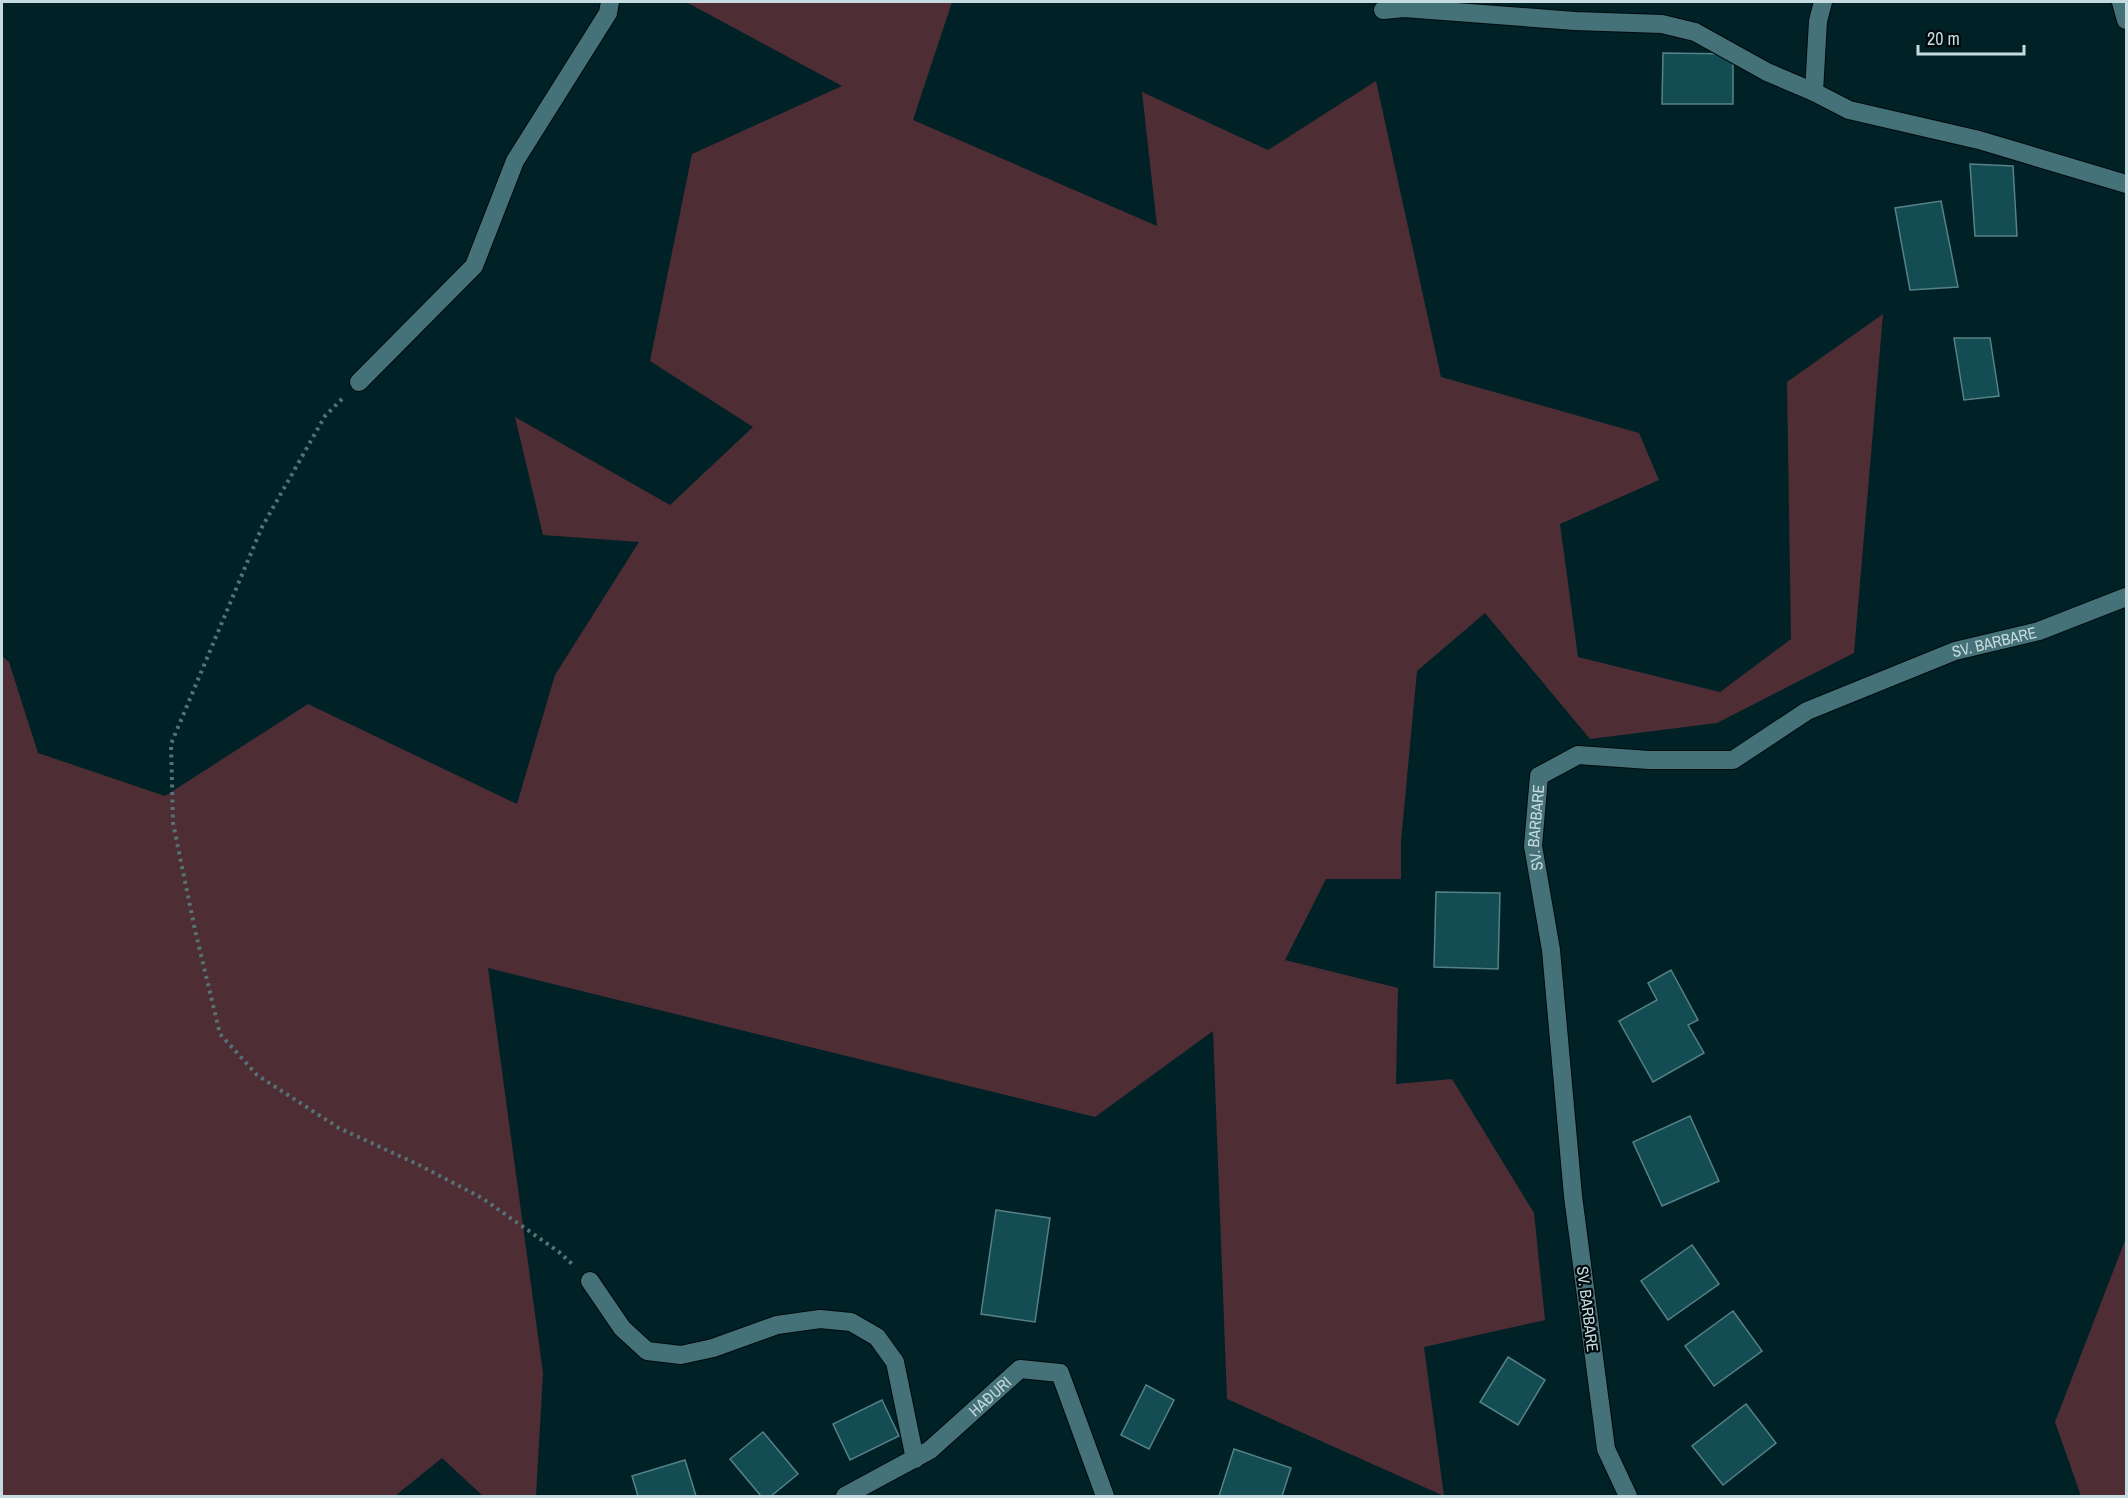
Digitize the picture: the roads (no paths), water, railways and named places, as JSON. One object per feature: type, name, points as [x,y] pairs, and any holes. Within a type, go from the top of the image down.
[{"type":"street","points":[[359,382],[474,266],[515,161],[608,13],[610,2]]},
{"type":"street","points":[[1814,92],[1818,21],[1823,2]]},
{"type":"street","points":[[2121,2],[2127,20]]},
{"type":"street","points":[[1383,10],[1404,8],[1575,21],[1662,24],[1695,32],[1767,72],[1849,110],[1979,140],[2127,184]]},
{"type":"street","name":"SV. BARBARE","points":[[1628,1497],[1606,1449],[1574,1196],[1551,950],[1533,846],[1539,776],[1578,755],[1649,760],[1733,760],[1808,711],[1955,651],[2039,631],[2127,597]]},
{"type":"street","points":[[590,1281],[622,1328],[647,1351],[681,1355],[713,1348],[777,1325],[820,1319],[851,1322],[877,1337],[895,1362],[915,1459]]},
{"type":"street","name":"HAĐURI","points":[[845,1497],[930,1450],[1020,1369],[1060,1372],[1105,1497]]}]
